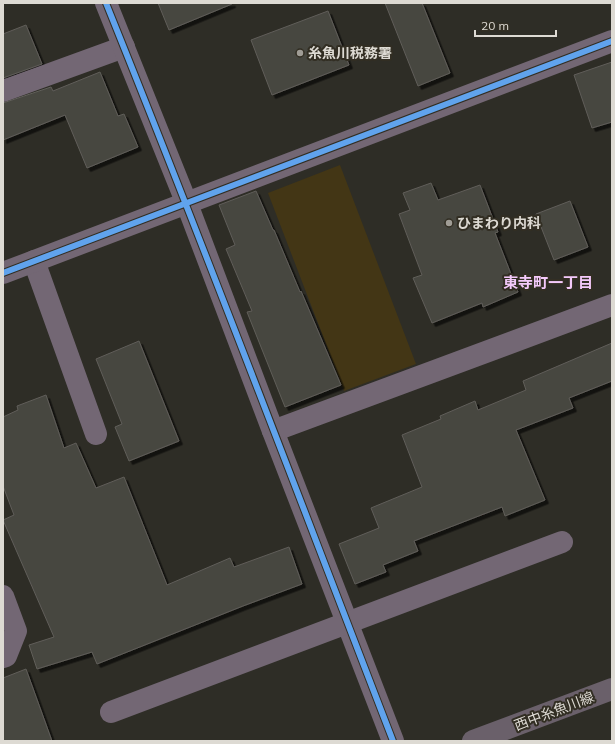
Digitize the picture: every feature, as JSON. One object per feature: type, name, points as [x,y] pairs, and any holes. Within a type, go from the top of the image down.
[{"type":"main road","name":"西中糸魚川線","points":[[473,741],[612,689]]},
{"type":"street","points":[[106,3],[187,204],[393,741]]},
{"type":"street","points":[[3,273],[612,41]]},
{"type":"street","points":[[3,91],[124,47]]},
{"type":"street","points":[[34,261],[96,434]]},
{"type":"street","points":[[273,431],[612,305]]},
{"type":"street","points":[[112,712],[562,542]]},
{"type":"street","points":[[3,596],[16,631],[6,656],[3,657]]},
{"type":"shaded area","points":[[340,165],[416,364],[344,391],[268,193]]},
{"type":"building","points":[[158,3],[232,3],[232,4],[169,30]]},
{"type":"building","points":[[385,3],[422,3],[450,73],[418,86]]},
{"type":"building","name":"糸魚川税務署","points":[[328,11],[349,65],[272,95],[251,40]]},
{"type":"building","points":[[26,25],[42,64],[3,78],[3,34]]},
{"type":"building","points":[[612,62],[612,122],[592,128],[574,75]]},
{"type":"building","points":[[100,72],[118,116],[124,114],[138,147],[87,168],[65,115],[3,140],[3,103],[51,87],[53,91]]},
{"type":"building","points":[[431,183],[438,200],[480,185],[498,232],[495,233],[518,292],[483,307],[482,303],[432,323],[413,278],[422,275],[399,214],[410,210],[403,193]]},
{"type":"building","points":[[256,191],[341,385],[285,407],[247,312],[252,311],[226,249],[235,245],[219,205]]},
{"type":"building","points":[[570,201],[588,247],[554,260],[536,214]]},
{"type":"building","points":[[139,341],[179,441],[129,461],[115,427],[122,424],[96,359]]},
{"type":"building","points":[[612,343],[612,381],[569,398],[573,408],[516,430],[545,500],[505,516],[502,507],[414,541],[418,551],[383,565],[386,572],[355,584],[339,544],[379,528],[371,508],[422,487],[402,435],[441,419],[440,416],[475,401],[478,410],[526,390],[523,381]]},
{"type":"building","points":[[46,395],[64,448],[76,443],[96,488],[124,477],[167,585],[230,558],[234,567],[289,547],[302,584],[97,664],[92,652],[37,669],[29,645],[54,637],[3,520],[14,515],[3,486],[3,417],[18,410],[17,406]]},
{"type":"building","points":[[26,669],[52,741],[3,741],[3,678]]},
{"type":"cycle path","points":[[106,3],[215,279],[393,741]]},
{"type":"cycle path","points":[[3,273],[612,41]]},
{"type":"place","name":"糸魚川税務署","points":[[300,53]]},
{"type":"place","name":"ひまわり内科","points":[[449,223]]},
{"type":"district","name":"東寺町一丁目","points":[[548,283]]}]
